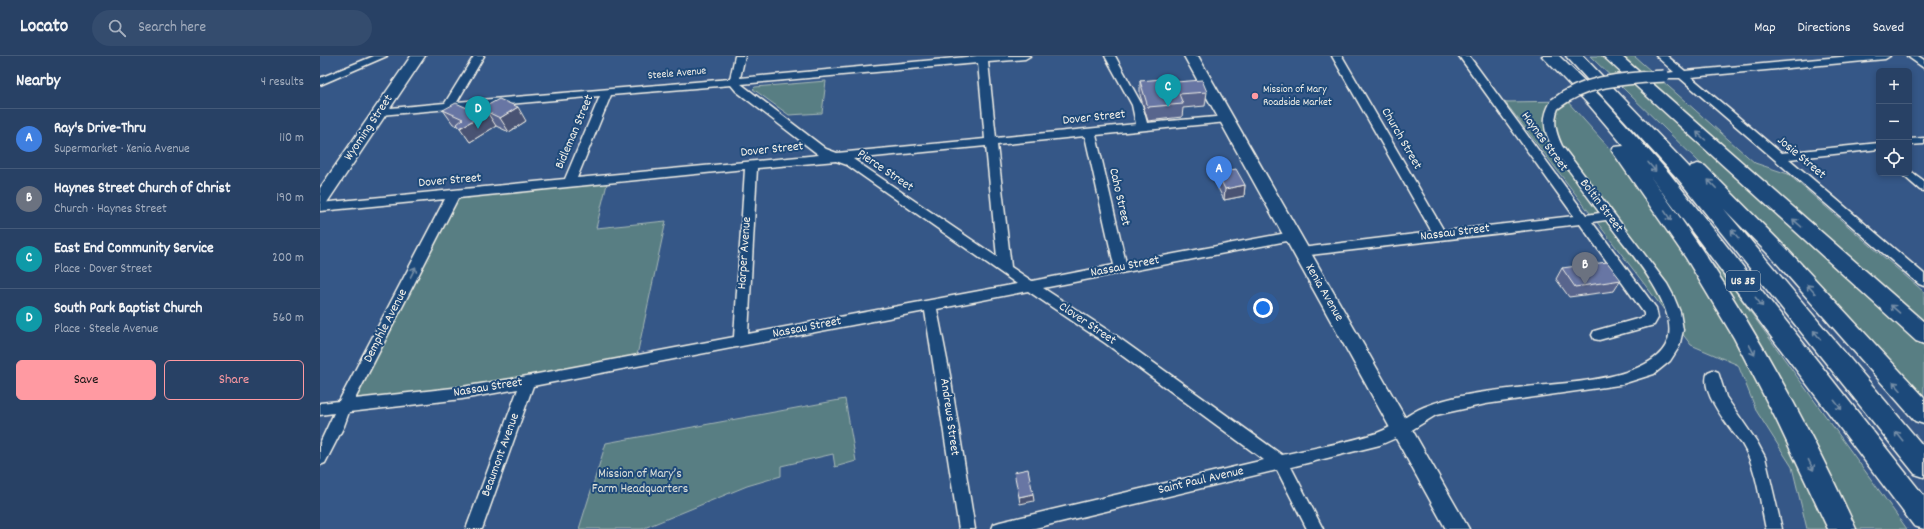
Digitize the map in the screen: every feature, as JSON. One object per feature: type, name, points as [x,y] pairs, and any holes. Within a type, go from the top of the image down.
[{"type":"highway","points":[[1537,56],[1622,152],[1693,253],[1743,333],[1787,415],[1842,529]]},
{"type":"highway","name":"US 35","points":[[1550,56],[1596,102],[1662,178],[1924,516]]},
{"type":"highway","name":"US 35","points":[[1574,56],[1686,176],[1924,466]]},
{"type":"highway","points":[[1579,56],[1625,97],[1781,256],[1924,414]]},
{"type":"highway","points":[[1612,56],[1924,334]]},
{"type":"street","points":[[322,78],[382,56]]},
{"type":"street","name":"Wyoming Street","points":[[320,200],[418,56]]},
{"type":"street","points":[[449,106],[479,56]]},
{"type":"street","points":[[734,81],[740,56]]},
{"type":"street","name":"Steele Avenue","points":[[380,112],[982,58],[1024,56]]},
{"type":"street","points":[[1110,56],[1137,105],[1142,127]]},
{"type":"street","name":"Xenia Avenue","points":[[1191,56],[1458,529]]},
{"type":"street","name":"Church Street","points":[[1337,56],[1440,235]]},
{"type":"street","name":"Haynes Street","points":[[1464,56],[1651,312],[1651,318],[1649,321],[1599,335]]},
{"type":"street","name":"Josie Street","points":[[1661,56],[1924,281]]},
{"type":"street","name":"Boltin Street","points":[[1401,429],[1415,418],[1435,409],[1497,397],[1600,383],[1630,377],[1658,365],[1668,355],[1674,344],[1677,332],[1675,318],[1670,303],[1662,288],[1568,163],[1552,136],[1550,117],[1555,104],[1570,92],[1590,85],[1664,76],[1884,56]]},
{"type":"street","points":[[1912,56],[1924,65]]},
{"type":"street","points":[[982,58],[1005,269]]},
{"type":"street","name":"Pierce Street","points":[[734,81],[740,89],[822,152],[851,162],[1005,269]]},
{"type":"street","name":"Bidleman Street","points":[[569,184],[607,92]]},
{"type":"street","name":"Dover Street","points":[[320,207],[991,143],[1227,118]]},
{"type":"street","name":"Caho Street","points":[[1090,133],[1121,268]]},
{"type":"street","points":[[1912,142],[1924,141]]},
{"type":"street","points":[[1778,156],[1876,146]]},
{"type":"street","name":"Harper Avenue","points":[[741,340],[742,298],[751,166]]},
{"type":"street","points":[[1911,176],[1924,187]]},
{"type":"street","name":"Demphle Avenue","points":[[320,458],[337,426],[344,406],[453,195]]},
{"type":"street","name":"Nassau Street","points":[[1301,252],[1609,216]]},
{"type":"street","name":"Nassau Street","points":[[320,409],[462,393],[528,382],[741,340],[1292,236]]},
{"type":"street","name":"Clover Street","points":[[1005,269],[1158,374],[1281,463],[1315,529]]},
{"type":"street","name":"Andrews Street","points":[[930,305],[943,375],[967,529]]},
{"type":"street","points":[[1713,376],[1717,394],[1723,406],[1752,446],[1757,457],[1774,529]]},
{"type":"street","name":"Beaumont Avenue","points":[[474,529],[528,382]]},
{"type":"street","name":"Saint Paul Avenue","points":[[1000,529],[1374,440],[1401,429]]},
{"type":"green space","points":[[1590,56],[1634,56],[1755,163],[1788,174],[1924,292],[1924,420],[1775,236]]},
{"type":"green space","points":[[826,81],[822,113],[789,115],[753,89],[755,87]]},
{"type":"green space","points":[[1567,101],[1728,281],[1907,529],[1807,529],[1792,467],[1757,412],[1738,365],[1691,345],[1505,102]]},
{"type":"green space","points":[[608,180],[596,228],[666,221],[636,360],[344,406],[453,195]]},
{"type":"green space","name":"Mission of Mary’s Farm Headquarters","points":[[845,399],[856,461],[835,467],[833,454],[781,466],[781,476],[747,486],[642,529],[579,529],[606,443]]},
{"type":"building","points":[[1162,79],[1163,83],[1202,80],[1207,92],[1179,94],[1183,104],[1148,107],[1140,81]]},
{"type":"building","points":[[499,99],[518,107],[500,118],[481,109]]},
{"type":"building","points":[[456,103],[474,111],[477,108],[487,112],[460,128],[457,124],[463,119],[443,110]]},
{"type":"building","points":[[1236,169],[1245,185],[1225,189],[1217,173]]},
{"type":"building","points":[[1607,262],[1621,280],[1575,287],[1562,268]]},
{"type":"building","points":[[1028,469],[1033,494],[1019,497],[1014,472]]},
{"type":"place","name":"Mission of Mary Roadside Market","points":[[1255,96]]},
{"type":"place","name":"East End Community Service","points":[[1168,107]]},
{"type":"place","name":"South Park Baptist Church","points":[[478,129]]},
{"type":"place","name":"Ray's Drive-Thru","points":[[1219,189]]},
{"type":"place","name":"Haynes Street Church of Christ","points":[[1585,285]]}]
